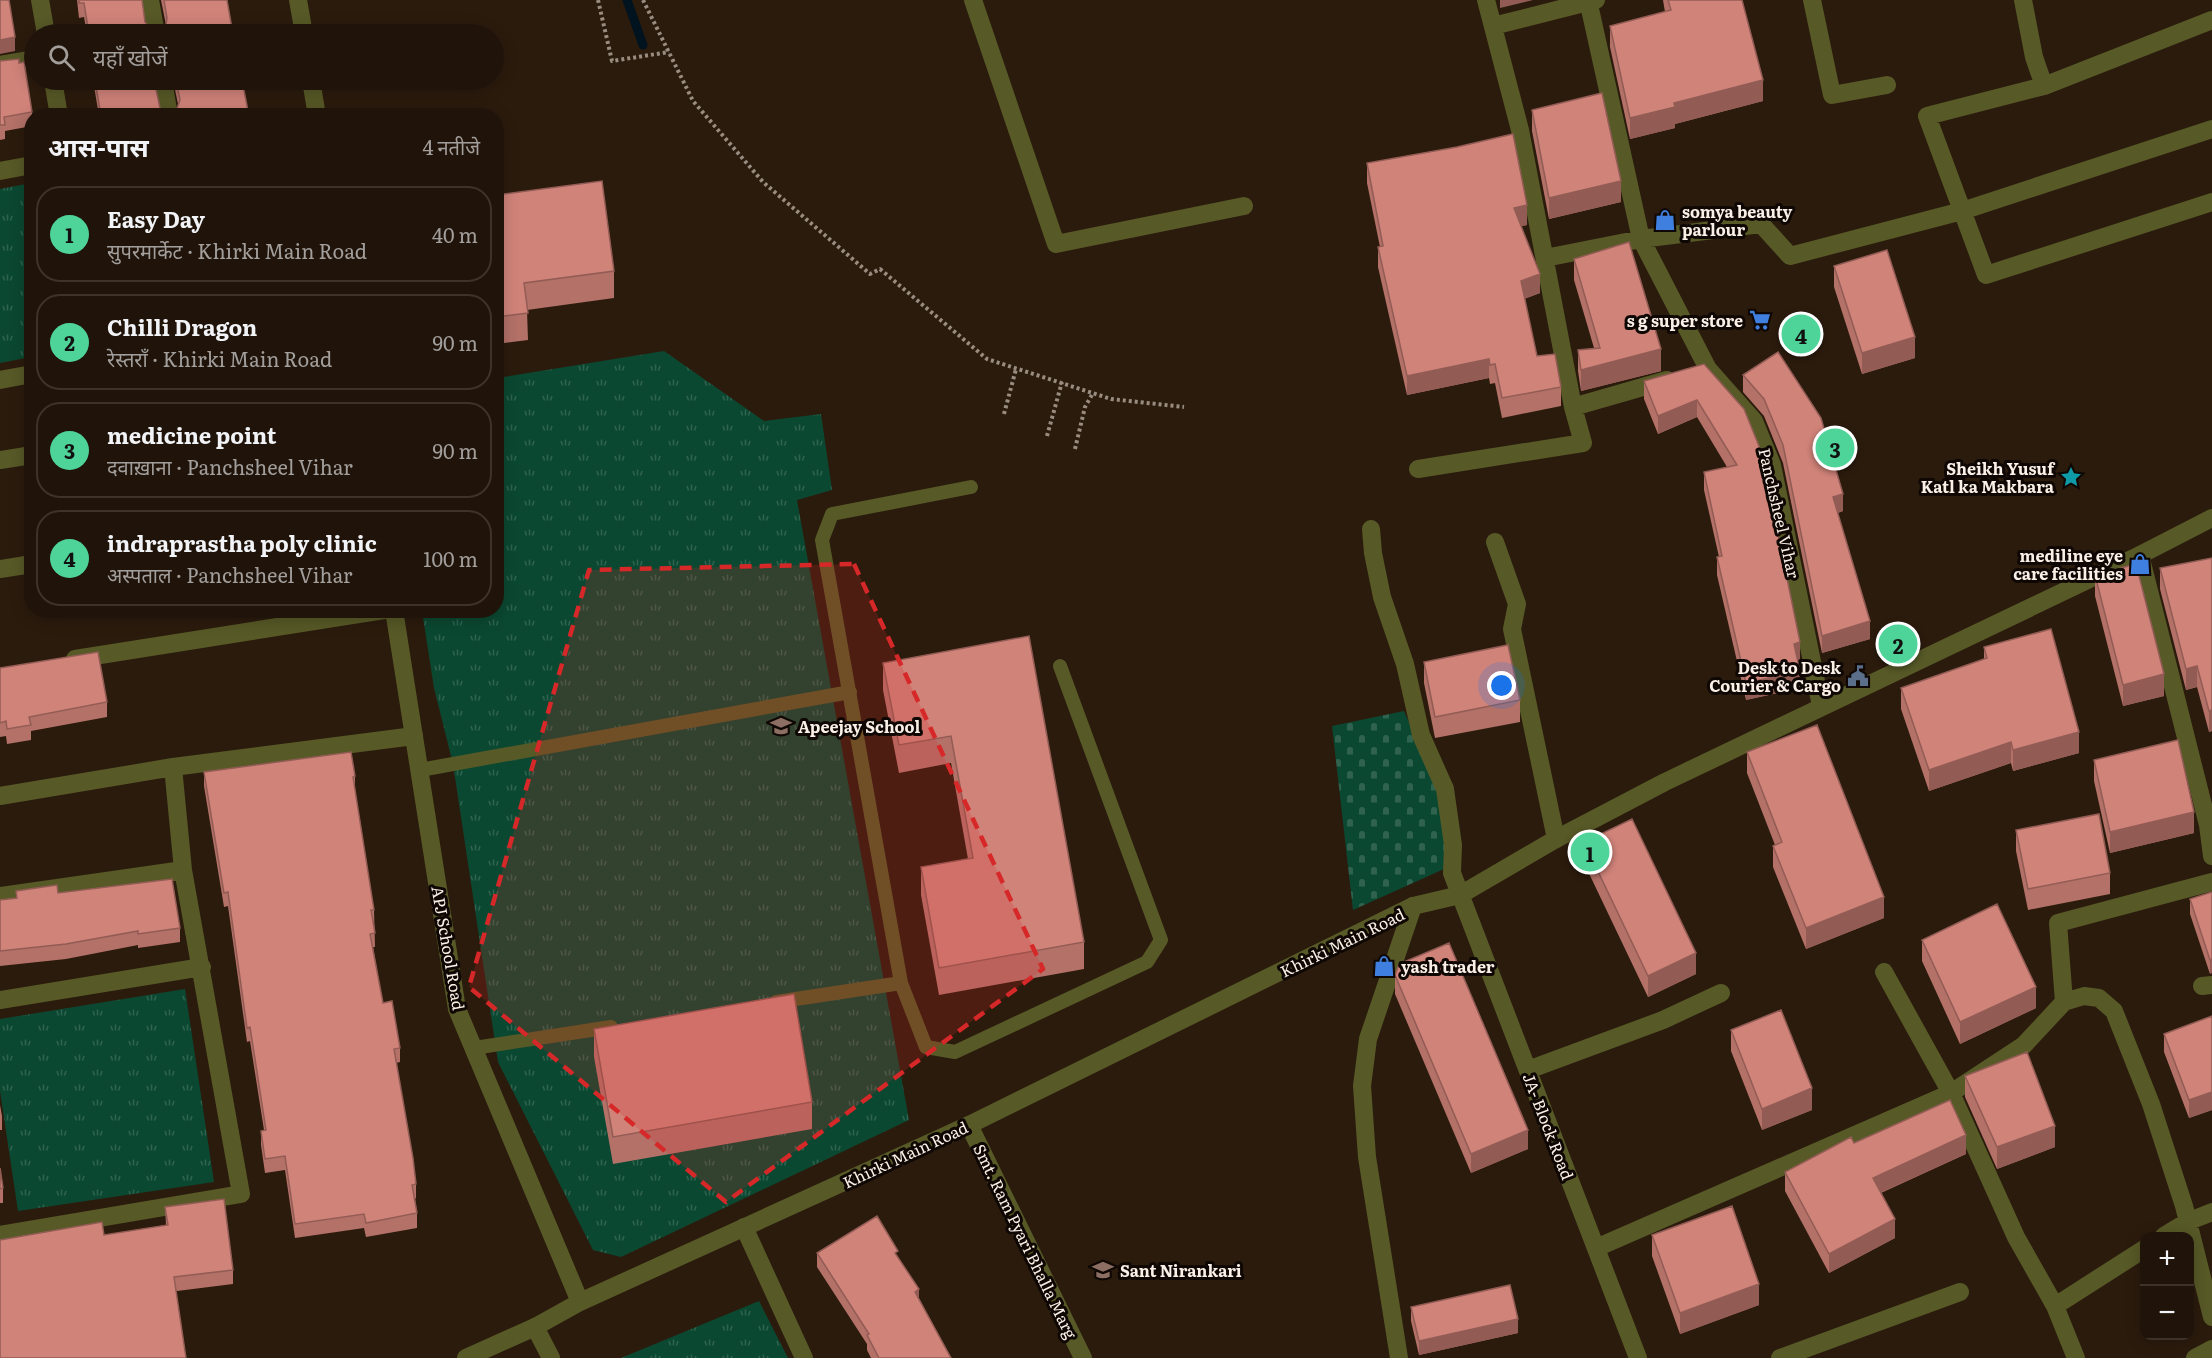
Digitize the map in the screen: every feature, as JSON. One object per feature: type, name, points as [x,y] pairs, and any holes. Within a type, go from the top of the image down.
[{"type":"street","points":[[40,0],[44,24]]},
{"type":"street","points":[[150,0],[154,24]]},
{"type":"street","points":[[298,0],[302,24]]},
{"type":"street","points":[[973,0],[1056,244],[1244,206]]},
{"type":"street","points":[[1418,469],[1583,443],[1573,407],[1520,130],[1486,0]]},
{"type":"street","points":[[1812,0],[1832,95],[1887,86]]},
{"type":"street","points":[[2023,0],[2034,57],[2044,86]]},
{"type":"street","points":[[1492,26],[1590,1]]},
{"type":"street","name":"Panchsheel Vihar","points":[[1590,1],[1641,240],[1708,369],[1754,421],[1768,454],[1821,706]]},
{"type":"street","points":[[2212,20],[2044,86],[1927,116],[1986,275],[2212,202]]},
{"type":"street","points":[[0,65],[24,61]]},
{"type":"street","points":[[55,90],[58,108]]},
{"type":"street","points":[[165,90],[168,108]]},
{"type":"street","points":[[313,90],[316,108]]},
{"type":"street","points":[[1545,258],[1641,240],[1761,225],[1790,256],[1962,211],[2212,129]]},
{"type":"street","points":[[0,171],[24,166]]},
{"type":"street","points":[[1573,407],[1708,369]]},
{"type":"street","points":[[0,380],[24,376]]},
{"type":"street","points":[[0,460],[24,456]]},
{"type":"street","name":"Khirki Main Road","points":[[466,1358],[535,1327],[580,1302],[969,1125],[1413,906],[1460,895],[1556,839],[1821,706],[2140,555],[2212,518]]},
{"type":"street","name":"JA- Block Road","points":[[1371,530],[1373,554],[1382,597],[1405,664],[1421,735],[1445,789],[1453,845],[1452,873],[1638,1358]]},
{"type":"street","points":[[1495,542],[1517,604],[1512,629],[1556,839]]},
{"type":"street","points":[[2140,555],[2208,825],[2212,856]]},
{"type":"street","points":[[0,569],[24,565]]},
{"type":"street","points":[[58,662],[334,618]]},
{"type":"street","name":"APJ School Road","points":[[395,618],[457,1009],[580,1302]]},
{"type":"street","points":[[0,796],[173,767],[414,736]]},
{"type":"street","points":[[0,1235],[241,1194],[183,870],[173,767]]},
{"type":"street","points":[[0,896],[183,870]]},
{"type":"street","points":[[2064,1002],[2058,923],[2212,882]]},
{"type":"street","points":[[1399,1358],[1366,1157],[1362,1086],[1368,1039],[1413,906]]},
{"type":"street","points":[[0,1000],[202,967]]},
{"type":"street","points":[[1884,972],[1951,1093],[2016,1237],[2055,1306],[2076,1358]]},
{"type":"street","points":[[1528,1070],[1663,1020],[1721,993]]},
{"type":"street","points":[[1596,1248],[1951,1093],[2024,1045],[2064,1002],[2084,996],[2099,998],[2114,1011],[2151,1104],[2187,1222],[2212,1317]]},
{"type":"street","name":"Smt. Ram Pyari Bhalla Marg","points":[[969,1125],[1083,1358]]},
{"type":"street","points":[[2171,1232],[2187,1222],[2212,1212]]},
{"type":"street","points":[[744,1227],[804,1358]]},
{"type":"street","points":[[2055,1306],[2140,1252]]},
{"type":"street","points":[[1780,1358],[1960,1292]]},
{"type":"street","points":[[535,1327],[551,1358]]},
{"type":"street","points":[[2195,1358],[2212,1350]]},
{"type":"lane","points":[[971,487],[832,514],[822,540],[901,983],[926,1047],[955,1052],[1147,962],[1161,939],[1060,666]]},
{"type":"lane","points":[[420,770],[850,692]]},
{"type":"lane","points":[[761,1004],[901,983]]},
{"type":"lane","points":[[474,1048],[621,1025]]},
{"type":"path","points":[[598,0],[612,61],[669,52]]},
{"type":"path","points":[[643,0],[693,101],[763,182],[870,274],[880,269],[987,359],[1111,399],[1184,407]]},
{"type":"path","points":[[1004,414],[1016,369]]},
{"type":"path","points":[[1047,436],[1062,382]]},
{"type":"path","points":[[1075,449],[1085,407],[1094,393]]},
{"type":"highlighted area","points":[[854,564],[1043,969],[726,1202],[469,987],[589,570]]},
{"type":"green space","points":[[24,184],[24,358],[0,363],[0,189]]},
{"type":"green space","points":[[664,351],[764,421],[821,414],[832,490],[797,500],[909,1120],[621,1257],[593,1250],[498,1062],[453,764],[434,688],[423,618],[504,618],[504,377]]},
{"type":"green space","points":[[1404,711],[1438,789],[1445,831],[1444,869],[1353,910],[1332,726]]},
{"type":"green space","points":[[185,989],[214,1182],[18,1211],[0,1091],[0,1019]]},
{"type":"green space","points":[[759,1301],[788,1358],[621,1358]]},
{"type":"building","points":[[0,0],[9,0],[15,37],[0,40]]},
{"type":"building","points":[[79,0],[142,0],[147,24],[87,24],[84,3],[79,3]]},
{"type":"building","points":[[164,0],[227,0],[231,24],[166,24]]},
{"type":"building","points":[[1668,0],[1742,0],[1763,80],[1674,103],[1675,107],[1630,118],[1610,26],[1671,10]]},
{"type":"building","points":[[19,59],[19,63],[24,62],[24,90],[28,90],[31,108],[24,108],[24,113],[4,117],[5,125],[0,125],[0,61]]},
{"type":"building","points":[[97,90],[156,90],[160,108],[100,108]]},
{"type":"building","points":[[178,90],[244,90],[247,108],[177,108],[180,100]]},
{"type":"building","points":[[1602,93],[1621,181],[1549,198],[1532,110]]},
{"type":"building","points":[[1513,134],[1527,205],[1514,208],[1540,274],[1521,281],[1537,356],[1555,354],[1561,387],[1502,398],[1495,364],[1490,365],[1489,359],[1407,376],[1378,247],[1383,246],[1367,163],[1457,147]]},
{"type":"building","points":[[602,181],[614,271],[524,283],[528,313],[504,316],[504,194]]},
{"type":"building","points":[[1629,242],[1661,349],[1581,370],[1578,350],[1600,348],[1574,259]]},
{"type":"building","points":[[1887,250],[1915,337],[1862,353],[1834,266]]},
{"type":"building","points":[[1778,352],[1821,418],[1843,494],[1833,497],[1870,621],[1822,636],[1783,445],[1764,399],[1743,375]]},
{"type":"building","points":[[1704,364],[1744,409],[1761,451],[1800,642],[1794,644],[1800,671],[1746,683],[1717,557],[1722,556],[1704,472],[1737,465],[1697,400],[1658,416],[1644,381]]},
{"type":"building","points":[[2212,558],[2212,710],[2209,711],[2197,666],[2186,669],[2160,568]]},
{"type":"building","points":[[2136,564],[2164,674],[2123,685],[2095,575]]},
{"type":"building","points":[[2051,629],[2079,732],[2013,750],[2011,742],[1929,770],[1901,688],[1987,658],[1984,647]]},
{"type":"building","points":[[1029,636],[1084,942],[939,968],[921,867],[973,858],[951,736],[899,745],[883,663]]},
{"type":"building","points":[[1508,645],[1520,700],[1435,717],[1424,662]]},
{"type":"building","points":[[98,652],[107,702],[29,717],[31,725],[7,729],[6,721],[0,723],[0,668]]},
{"type":"building","points":[[1817,725],[1884,897],[1806,928],[1773,846],[1782,842],[1747,752]]},
{"type":"building","points":[[2178,740],[2194,812],[2110,832],[2094,760]]},
{"type":"building","points":[[351,752],[374,910],[371,910],[375,933],[370,934],[383,1003],[392,1001],[400,1048],[394,1049],[413,1158],[416,1184],[412,1185],[417,1213],[366,1223],[364,1214],[295,1224],[285,1156],[265,1159],[261,1131],[266,1130],[250,1027],[247,1028],[228,892],[224,893],[204,772]]},
{"type":"building","points":[[2099,814],[2110,873],[2028,889],[2016,830]]},
{"type":"building","points":[[1632,819],[1696,953],[1648,976],[1584,842]]},
{"type":"building","points":[[172,879],[180,928],[138,934],[138,931],[66,944],[0,951],[0,900],[17,898],[16,891],[57,885],[58,893]]},
{"type":"building","points":[[2212,892],[2212,959],[2210,960],[2190,899]]},
{"type":"building","points":[[1997,904],[2036,987],[1960,1022],[1922,940]]},
{"type":"building","points":[[1449,943],[1528,1130],[1471,1154],[1395,975],[1399,964]]},
{"type":"building","points":[[794,994],[812,1102],[613,1137],[594,1029]]},
{"type":"building","points":[[1781,1010],[1812,1088],[1762,1109],[1731,1030]]},
{"type":"building","points":[[2212,1016],[2212,1092],[2189,1100],[2164,1034]]},
{"type":"building","points":[[2027,1052],[2055,1126],[1997,1147],[1965,1076]]},
{"type":"building","points":[[1950,1100],[1966,1135],[1873,1178],[1895,1219],[1829,1254],[1785,1172],[1851,1137],[1854,1143]]},
{"type":"building","points":[[0,1168],[3,1188],[0,1189]]},
{"type":"building","points":[[224,1199],[233,1270],[174,1277],[186,1358],[0,1358],[0,1240],[102,1222],[104,1235],[168,1225],[165,1207]]},
{"type":"building","points":[[1732,1206],[1759,1284],[1680,1313],[1652,1235]]},
{"type":"building","points":[[877,1216],[898,1251],[895,1253],[919,1289],[915,1292],[951,1358],[879,1358],[867,1335],[869,1334],[817,1253]]},
{"type":"building","points":[[1510,1285],[1518,1319],[1419,1341],[1411,1307]]},
{"type":"waterway","points":[[627,0],[643,45]]},
{"type":"place","name":"somya beauty parlour","points":[[1665,220]]},
{"type":"place","name":"s g super store","points":[[1760,320]]},
{"type":"place","name":"indraprastha poly clinic","points":[[1801,334]]},
{"type":"place","name":"medicine point","points":[[1835,448]]},
{"type":"place","name":"Sheikh Yusuf Katl ka Makbara","points":[[2071,477]]},
{"type":"place","name":"mediline eye care facilities","points":[[2140,564]]},
{"type":"place","name":"Chilli Dragon","points":[[1898,644]]},
{"type":"place","name":"Desk to Desk Courier & Cargo","points":[[1858,676]]},
{"type":"place","name":"Apeejay School","points":[[781,726]]},
{"type":"place","name":"Easy Day","points":[[1590,852]]},
{"type":"place","name":"yash trader","points":[[1384,966]]},
{"type":"place","name":"Sant Nirankari","points":[[1103,1270]]}]
